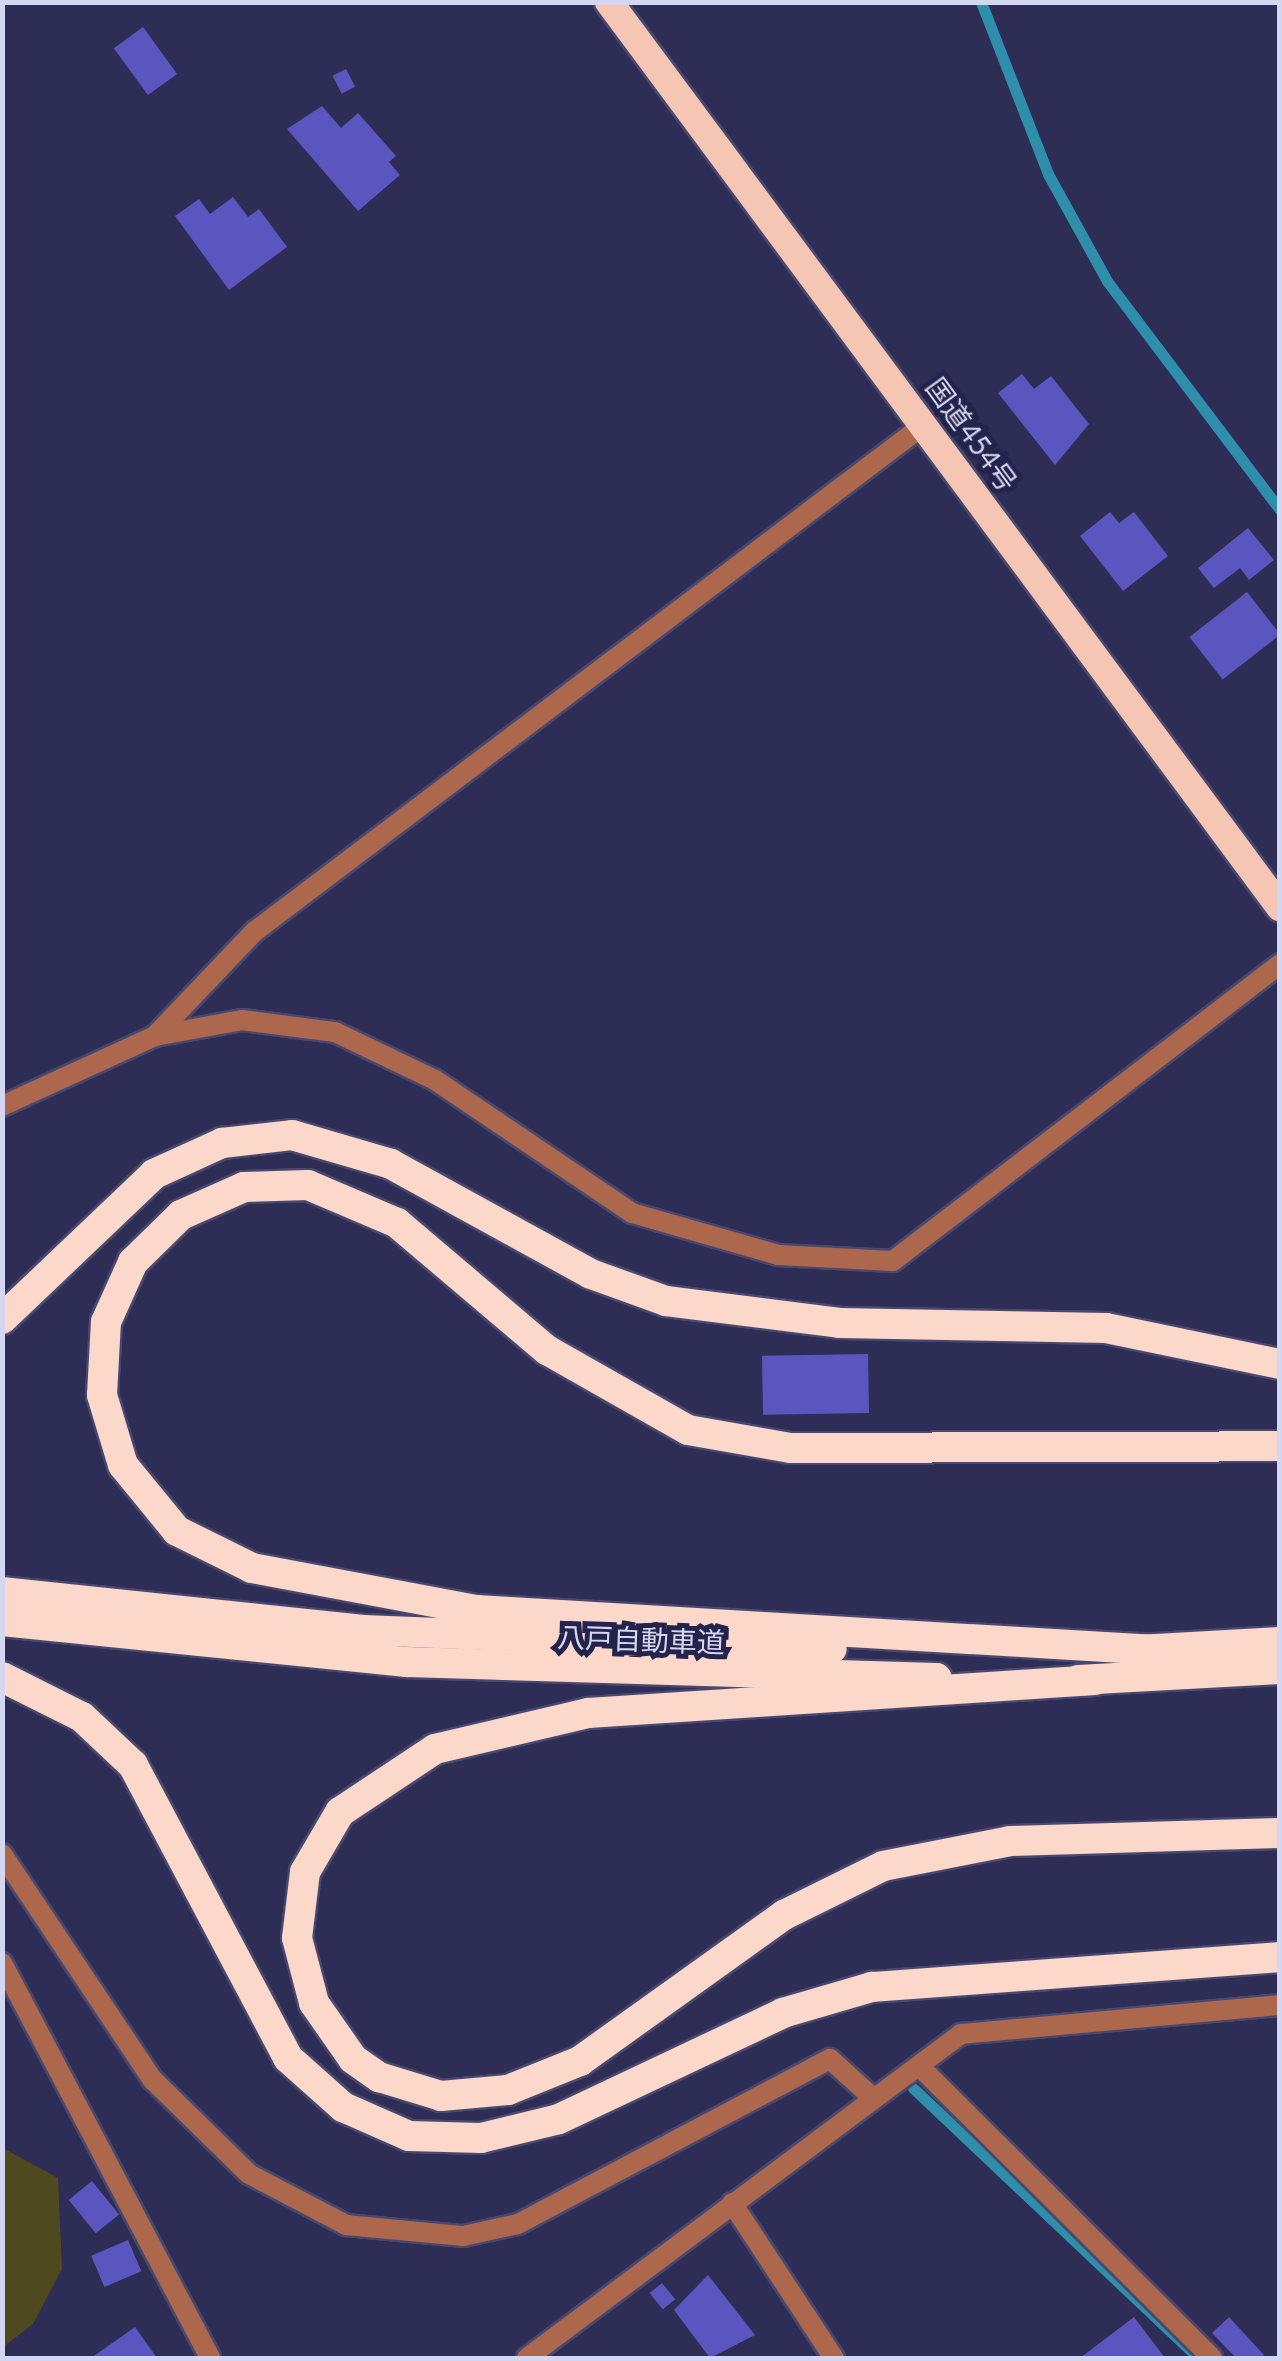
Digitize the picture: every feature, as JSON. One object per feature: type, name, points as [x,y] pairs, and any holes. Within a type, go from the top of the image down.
[{"type":"highway","name":"国道454号","points":[[609,2],[1280,907]]},
{"type":"highway","points":[[2,1319],[154,1174],[222,1144],[292,1136],[392,1164],[591,1274],[666,1301],[840,1323],[1106,1328],[1280,1364]]},
{"type":"highway","points":[[1156,1650],[476,1610],[252,1568],[177,1531],[123,1466],[102,1395],[106,1322],[133,1262],[181,1215],[244,1187],[308,1185],[397,1223],[547,1350],[688,1430],[790,1448],[1280,1446]]},
{"type":"highway","name":"八戸自動車道","points":[[2,1592],[363,1630],[746,1648],[1156,1650],[1280,1642]]},
{"type":"highway","name":"八戸自動車道","points":[[2,1621],[407,1662],[1095,1680],[1280,1669]]},
{"type":"highway","points":[[2,1677],[82,1717],[133,1764],[288,2058],[343,2107],[409,2136],[481,2138],[559,2119],[783,2014],[872,1987],[1280,1958]]},
{"type":"highway","points":[[1095,1680],[588,1712],[435,1749],[340,1812],[305,1872],[296,1938],[314,2003],[353,2059],[394,2084],[441,2096],[508,2090],[580,2061],[784,1915],[883,1866],[1010,1841],[1280,1833]]},
{"type":"street","points":[[155,1036],[254,932],[925,424]]},
{"type":"street","points":[[2,1106],[155,1036],[242,1020],[335,1032],[434,1080],[632,1214],[778,1255],[893,1261],[1280,964]]},
{"type":"street","points":[[2,1854],[153,2080],[249,2174],[346,2225],[463,2236],[518,2224],[830,2059],[872,2098]]},
{"type":"street","points":[[2,1963],[210,2358]]},
{"type":"street","points":[[528,2358],[961,2034],[1280,2006]]},
{"type":"street","points":[[919,2066],[1212,2358]]},
{"type":"street","points":[[732,2203],[834,2358]]},
{"type":"shaded area","points":[[3,2148],[58,2178],[62,2269],[33,2324],[3,2347]]},
{"type":"building","points":[[143,27],[177,74],[148,95],[114,48]]},
{"type":"building","points":[[346,69],[355,87],[342,94],[333,76]]},
{"type":"building","points":[[322,106],[341,128],[358,113],[396,156],[389,162],[400,175],[358,211],[287,129]]},
{"type":"building","points":[[233,197],[248,217],[259,209],[287,247],[229,290],[175,216],[199,199],[210,214]]},
{"type":"building","points":[[1022,374],[1034,389],[1051,376],[1089,424],[1055,465],[998,393]]},
{"type":"building","points":[[1110,512],[1119,523],[1134,512],[1168,556],[1123,591],[1080,536]]},
{"type":"building","points":[[1248,528],[1274,560],[1249,580],[1240,568],[1214,588],[1198,568]]},
{"type":"building","points":[[1247,592],[1280,635],[1223,679],[1189,637]]},
{"type":"building","points":[[868,1354],[869,1413],[763,1415],[762,1356]]},
{"type":"building","points":[[92,2181],[119,2214],[96,2233],[69,2200]]},
{"type":"building","points":[[128,2240],[141,2271],[104,2287],[91,2256]]},
{"type":"building","points":[[708,2275],[755,2335],[710,2358],[674,2310]]},
{"type":"building","points":[[662,2283],[675,2299],[663,2309],[650,2293]]},
{"type":"building","points":[[1134,2317],[1165,2358],[1080,2358]]},
{"type":"building","points":[[1229,2317],[1264,2355],[1261,2358],[1236,2358],[1212,2333]]},
{"type":"building","points":[[135,2327],[157,2358],[91,2358]]},
{"type":"waterway","points":[[981,2],[1048,174],[1107,281],[1280,510]]},
{"type":"waterway","points":[[913,2088],[1199,2358]]}]
